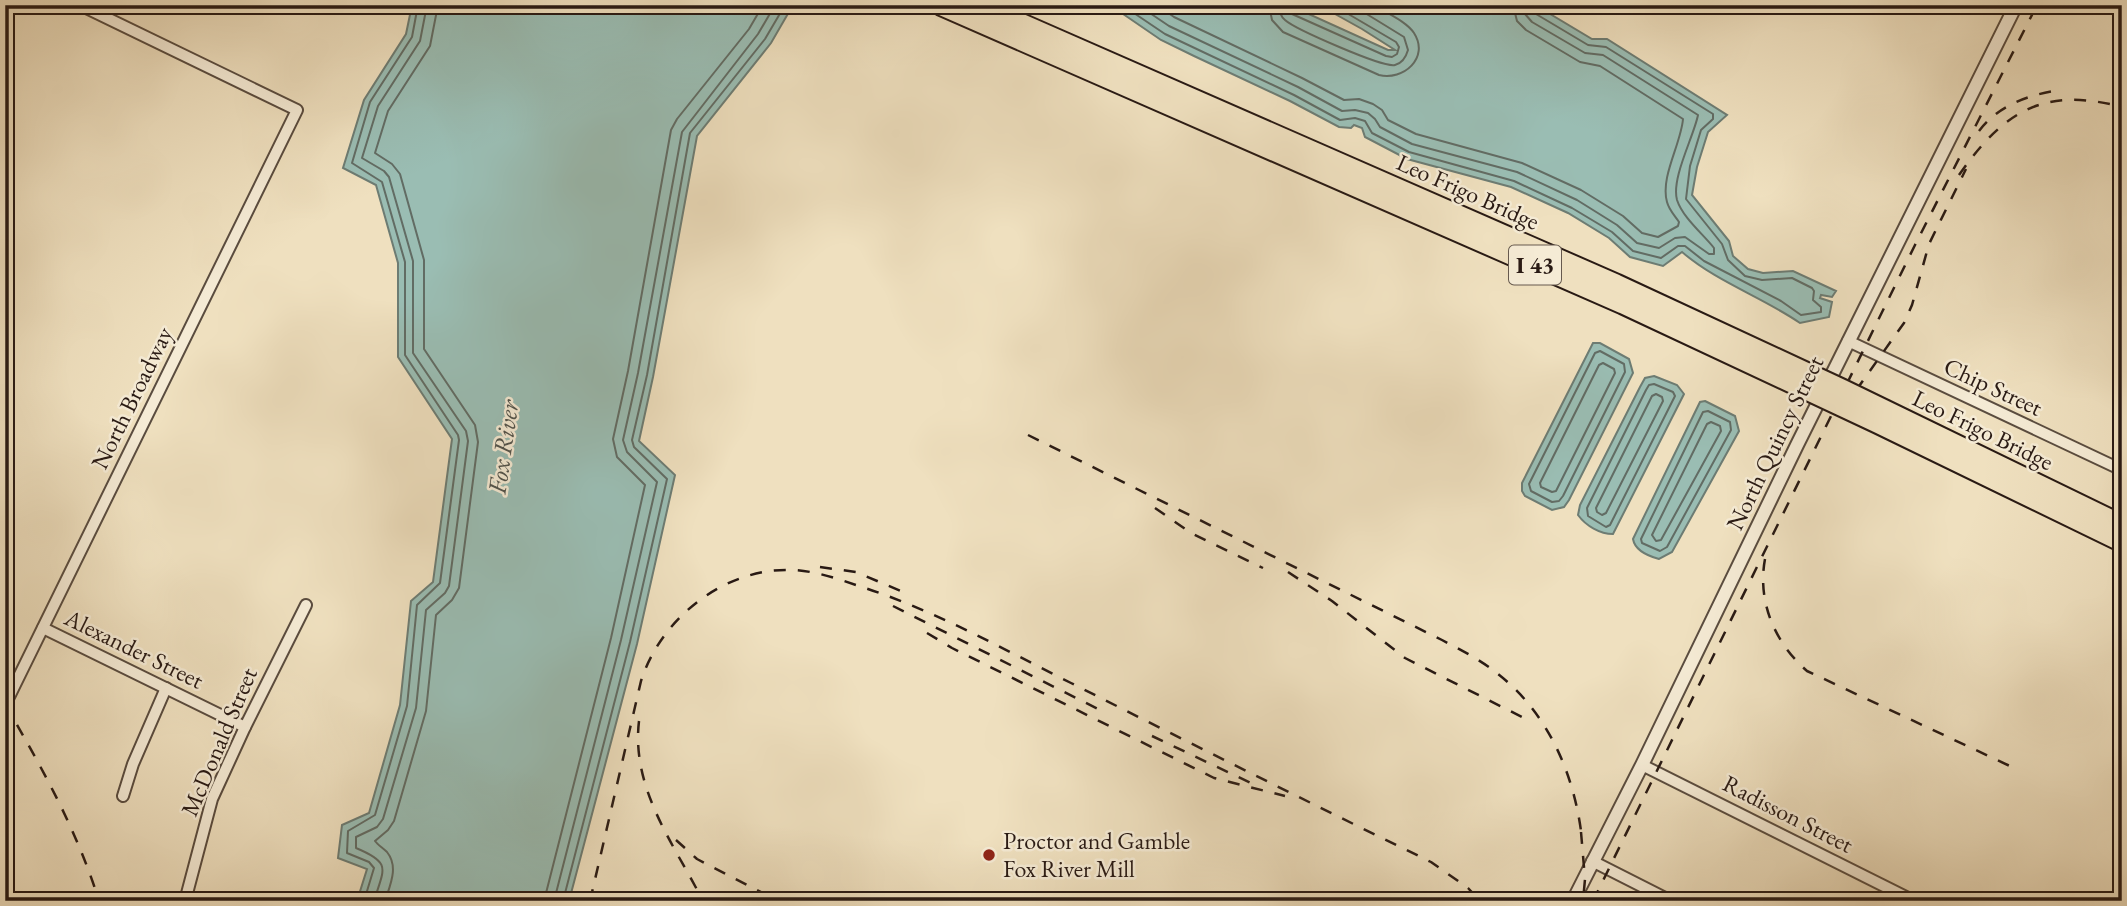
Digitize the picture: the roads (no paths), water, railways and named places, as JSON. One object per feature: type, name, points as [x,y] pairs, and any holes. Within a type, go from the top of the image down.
[{"type":"highway","name":"I 43","points":[[940,5],[1635,310],[2122,542]]},
{"type":"highway","name":"Leo Frigo Bridge","points":[[979,5],[1616,284],[1842,389],[2122,525]]},
{"type":"street","name":"North Broadway","points":[[5,705],[297,110],[80,5]]},
{"type":"street","name":"North Quincy Street","points":[[1573,901],[2016,5]]},
{"type":"street","name":"Chip Street","points":[[1848,341],[2122,470]]},
{"type":"street","name":"McDonald Street","points":[[185,901],[212,799],[306,606]]},
{"type":"street","name":"Alexander Street","points":[[43,628],[245,727]]},
{"type":"street","points":[[123,796],[166,688]]},
{"type":"street","name":"Radisson Street","points":[[1642,765],[1914,901]]},
{"type":"street","points":[[1592,861],[1671,901]]},
{"type":"street","points":[[2117,901],[2122,891]]},
{"type":"water","name":"Fox River","points":[[412,5],[793,5],[771,43],[697,136],[639,441],[675,475],[637,644],[569,901],[357,901],[367,869],[338,858],[342,825],[369,813],[400,705],[411,601],[433,582],[452,439],[398,357],[398,263],[376,185],[343,168],[364,100],[406,34]]},
{"type":"water","points":[[1110,5],[1289,5],[1388,50],[1395,50],[1319,5],[1535,5],[1592,39],[1607,39],[1727,115],[1708,132],[1692,195],[1729,241],[1733,256],[1748,269],[1763,273],[1793,271],[1836,291],[1832,297],[1821,295],[1820,298],[1832,302],[1829,317],[1800,323],[1710,272],[1682,252],[1663,266],[1630,257],[1609,238],[1568,213],[1511,187],[1407,159],[1365,137],[1362,128],[1354,125],[1351,128],[1339,127],[1161,40]]},
{"type":"water","points":[[1593,343],[1600,343],[1629,359],[1633,373],[1569,500],[1564,507],[1552,510],[1525,496],[1522,483]]},
{"type":"water","points":[[1654,376],[1677,385],[1684,394],[1613,534],[1603,533],[1581,519],[1578,515],[1580,505],[1645,378]]},
{"type":"water","points":[[1705,401],[1735,416],[1739,431],[1672,552],[1659,559],[1646,555],[1639,550],[1633,539],[1700,402]]},
{"type":"railway","points":[[1593,901],[1915,245],[2037,5]]},
{"type":"railway","points":[[1979,131],[1994,115],[2012,104],[2054,91]]},
{"type":"railway","points":[[1959,175],[1992,135],[2009,120],[2027,110],[2047,103],[2069,100],[2094,101],[2122,107]]},
{"type":"railway","points":[[1842,410],[1904,323],[1912,305],[1929,244],[1966,169]]},
{"type":"railway","points":[[1028,435],[1442,640],[1491,669],[1516,690],[1545,727],[1566,770],[1582,839]]},
{"type":"railway","points":[[1155,508],[1191,533],[1263,568]]},
{"type":"railway","points":[[1765,559],[1764,591],[1771,621],[1786,648],[1807,671],[2012,767]]},
{"type":"railway","points":[[820,567],[856,572],[903,592]]},
{"type":"railway","points":[[590,901],[641,681],[650,658],[680,617],[720,587],[743,577],[768,571],[793,570],[827,576],[887,596],[967,630],[1431,862],[1468,888],[1480,901]]},
{"type":"railway","points":[[1288,572],[1332,601],[1405,658],[1530,721]]},
{"type":"railway","points":[[893,606],[1102,711]]},
{"type":"railway","points":[[927,633],[952,648],[1214,778],[1285,796]]},
{"type":"railway","points":[[5,704],[69,824],[99,901]]},
{"type":"railway","points":[[639,721],[638,746],[648,793],[668,837],[703,901]]},
{"type":"railway","points":[[1152,736],[1253,784]]},
{"type":"railway","points":[[1581,832],[1585,879],[1583,901]]},
{"type":"railway","points":[[676,840],[697,859],[778,901]]},
{"type":"place","name":"Proctor and Gamble Fox River Mill","points":[[989,855]]}]
